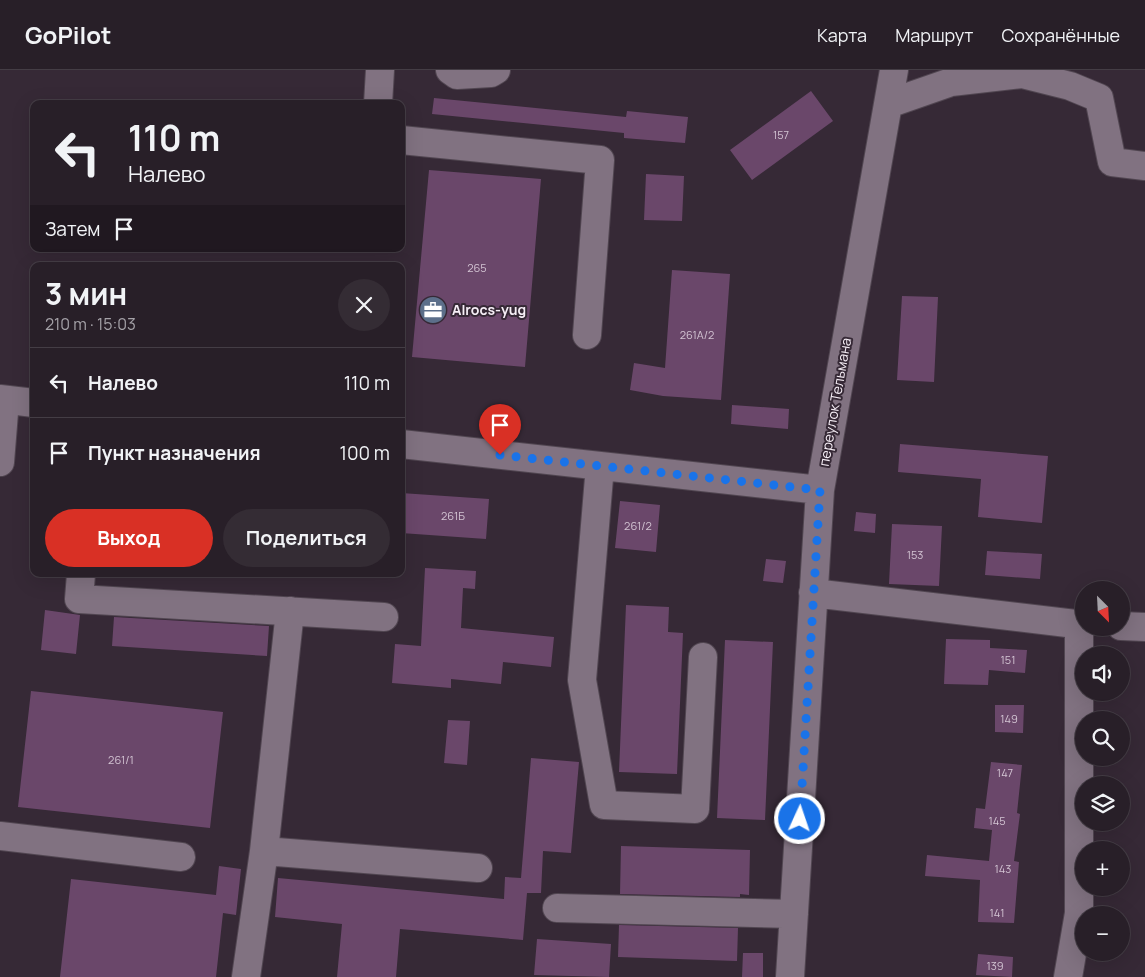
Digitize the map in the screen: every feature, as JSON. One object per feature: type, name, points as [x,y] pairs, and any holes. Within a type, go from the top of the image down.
[{"type":"street","points":[[378,100],[380,70]]},
{"type":"street","points":[[450,70],[457,74],[491,73],[496,70]]},
{"type":"street","name":"переулок Тельмана","points":[[790,977],[820,490],[894,70]]},
{"type":"street","points":[[888,104],[951,82],[1022,74],[1031,76],[1070,86],[1099,98],[1112,162],[1145,166]]},
{"type":"street","points":[[405,140],[600,160],[587,335]]},
{"type":"street","points":[[0,462],[2,400],[30,403]]},
{"type":"street","points":[[405,444],[820,490]]},
{"type":"street","points":[[600,466],[582,680],[604,805],[695,809],[703,657]]},
{"type":"street","points":[[81,577],[80,599],[384,617]]},
{"type":"street","points":[[813,593],[1075,623]]},
{"type":"street","points":[[246,977],[264,851],[290,611]]},
{"type":"street","points":[[1130,626],[1145,627]]},
{"type":"street","points":[[1068,977],[1079,913],[1081,636]]},
{"type":"street","points":[[0,836],[181,857]]},
{"type":"street","points":[[264,851],[478,868]]},
{"type":"street","points":[[557,908],[794,914]]},
{"type":"building","points":[[811,91],[833,121],[752,180],[730,150]]},
{"type":"building","points":[[434,98],[626,117],[627,111],[688,117],[685,143],[624,138],[624,133],[432,114]]},
{"type":"building","points":[[429,170],[541,179],[525,367],[412,357]]},
{"type":"building","points":[[646,174],[684,176],[682,221],[644,220]]},
{"type":"building","points":[[672,270],[730,274],[721,400],[663,396],[630,390],[634,363],[665,368]]},
{"type":"building","points":[[902,296],[938,297],[934,382],[897,380]]},
{"type":"building","points":[[732,405],[789,409],[788,429],[731,424]]},
{"type":"building","points":[[900,444],[1048,456],[1042,523],[978,517],[981,479],[898,472]]},
{"type":"building","points":[[405,493],[489,499],[486,539],[405,533]]},
{"type":"building","points":[[620,501],[660,505],[656,552],[615,548]]},
{"type":"building","points":[[856,512],[876,514],[875,533],[854,531]]},
{"type":"building","points":[[892,524],[942,526],[939,586],[889,584]]},
{"type":"building","points":[[987,551],[1042,554],[1040,579],[985,575]]},
{"type":"building","points":[[766,559],[786,561],[783,583],[763,581]]},
{"type":"building","points":[[425,568],[476,571],[475,589],[463,588],[461,628],[554,637],[551,667],[503,662],[501,684],[451,679],[451,688],[392,683],[395,644],[421,646]]},
{"type":"building","points":[[626,605],[669,607],[668,632],[683,633],[677,774],[619,772]]},
{"type":"building","points":[[45,610],[80,615],[76,654],[41,650]]},
{"type":"building","points":[[114,617],[269,626],[267,656],[112,646]]},
{"type":"building","points":[[946,639],[990,640],[990,648],[1027,650],[1025,673],[989,670],[988,685],[944,684]]},
{"type":"building","points":[[725,640],[773,642],[765,820],[717,818]]},
{"type":"building","points":[[31,691],[223,712],[210,828],[18,807]]},
{"type":"building","points":[[995,705],[1024,705],[1023,733],[995,732]]},
{"type":"building","points":[[448,720],[470,721],[467,765],[444,763]]},
{"type":"building","points":[[531,758],[579,762],[571,853],[543,851],[541,893],[527,893],[523,940],[400,929],[396,977],[337,977],[342,924],[275,917],[278,878],[504,899],[505,877],[521,878]]},
{"type":"building","points":[[991,762],[1022,765],[1017,813],[1020,814],[1014,861],[1019,862],[1014,923],[978,922],[980,880],[925,876],[927,855],[989,861],[992,830],[974,828],[976,808],[985,809]]},
{"type":"building","points":[[621,846],[750,850],[749,895],[740,894],[740,897],[620,894]]},
{"type":"building","points":[[219,866],[241,869],[236,915],[223,913],[216,977],[60,977],[71,879],[216,895]]},
{"type":"building","points":[[619,925],[738,928],[737,961],[618,957]]},
{"type":"building","points":[[537,939],[611,944],[609,977],[534,975]]},
{"type":"building","points":[[743,953],[763,953],[763,977],[742,977]]},
{"type":"building","points":[[978,954],[1013,957],[1012,977],[976,975]]},
{"type":"place","name":"Alrocs-yug","points":[[433,310]]},
{"type":"route","points":[[500,455],[820,490],[800,819]]}]
